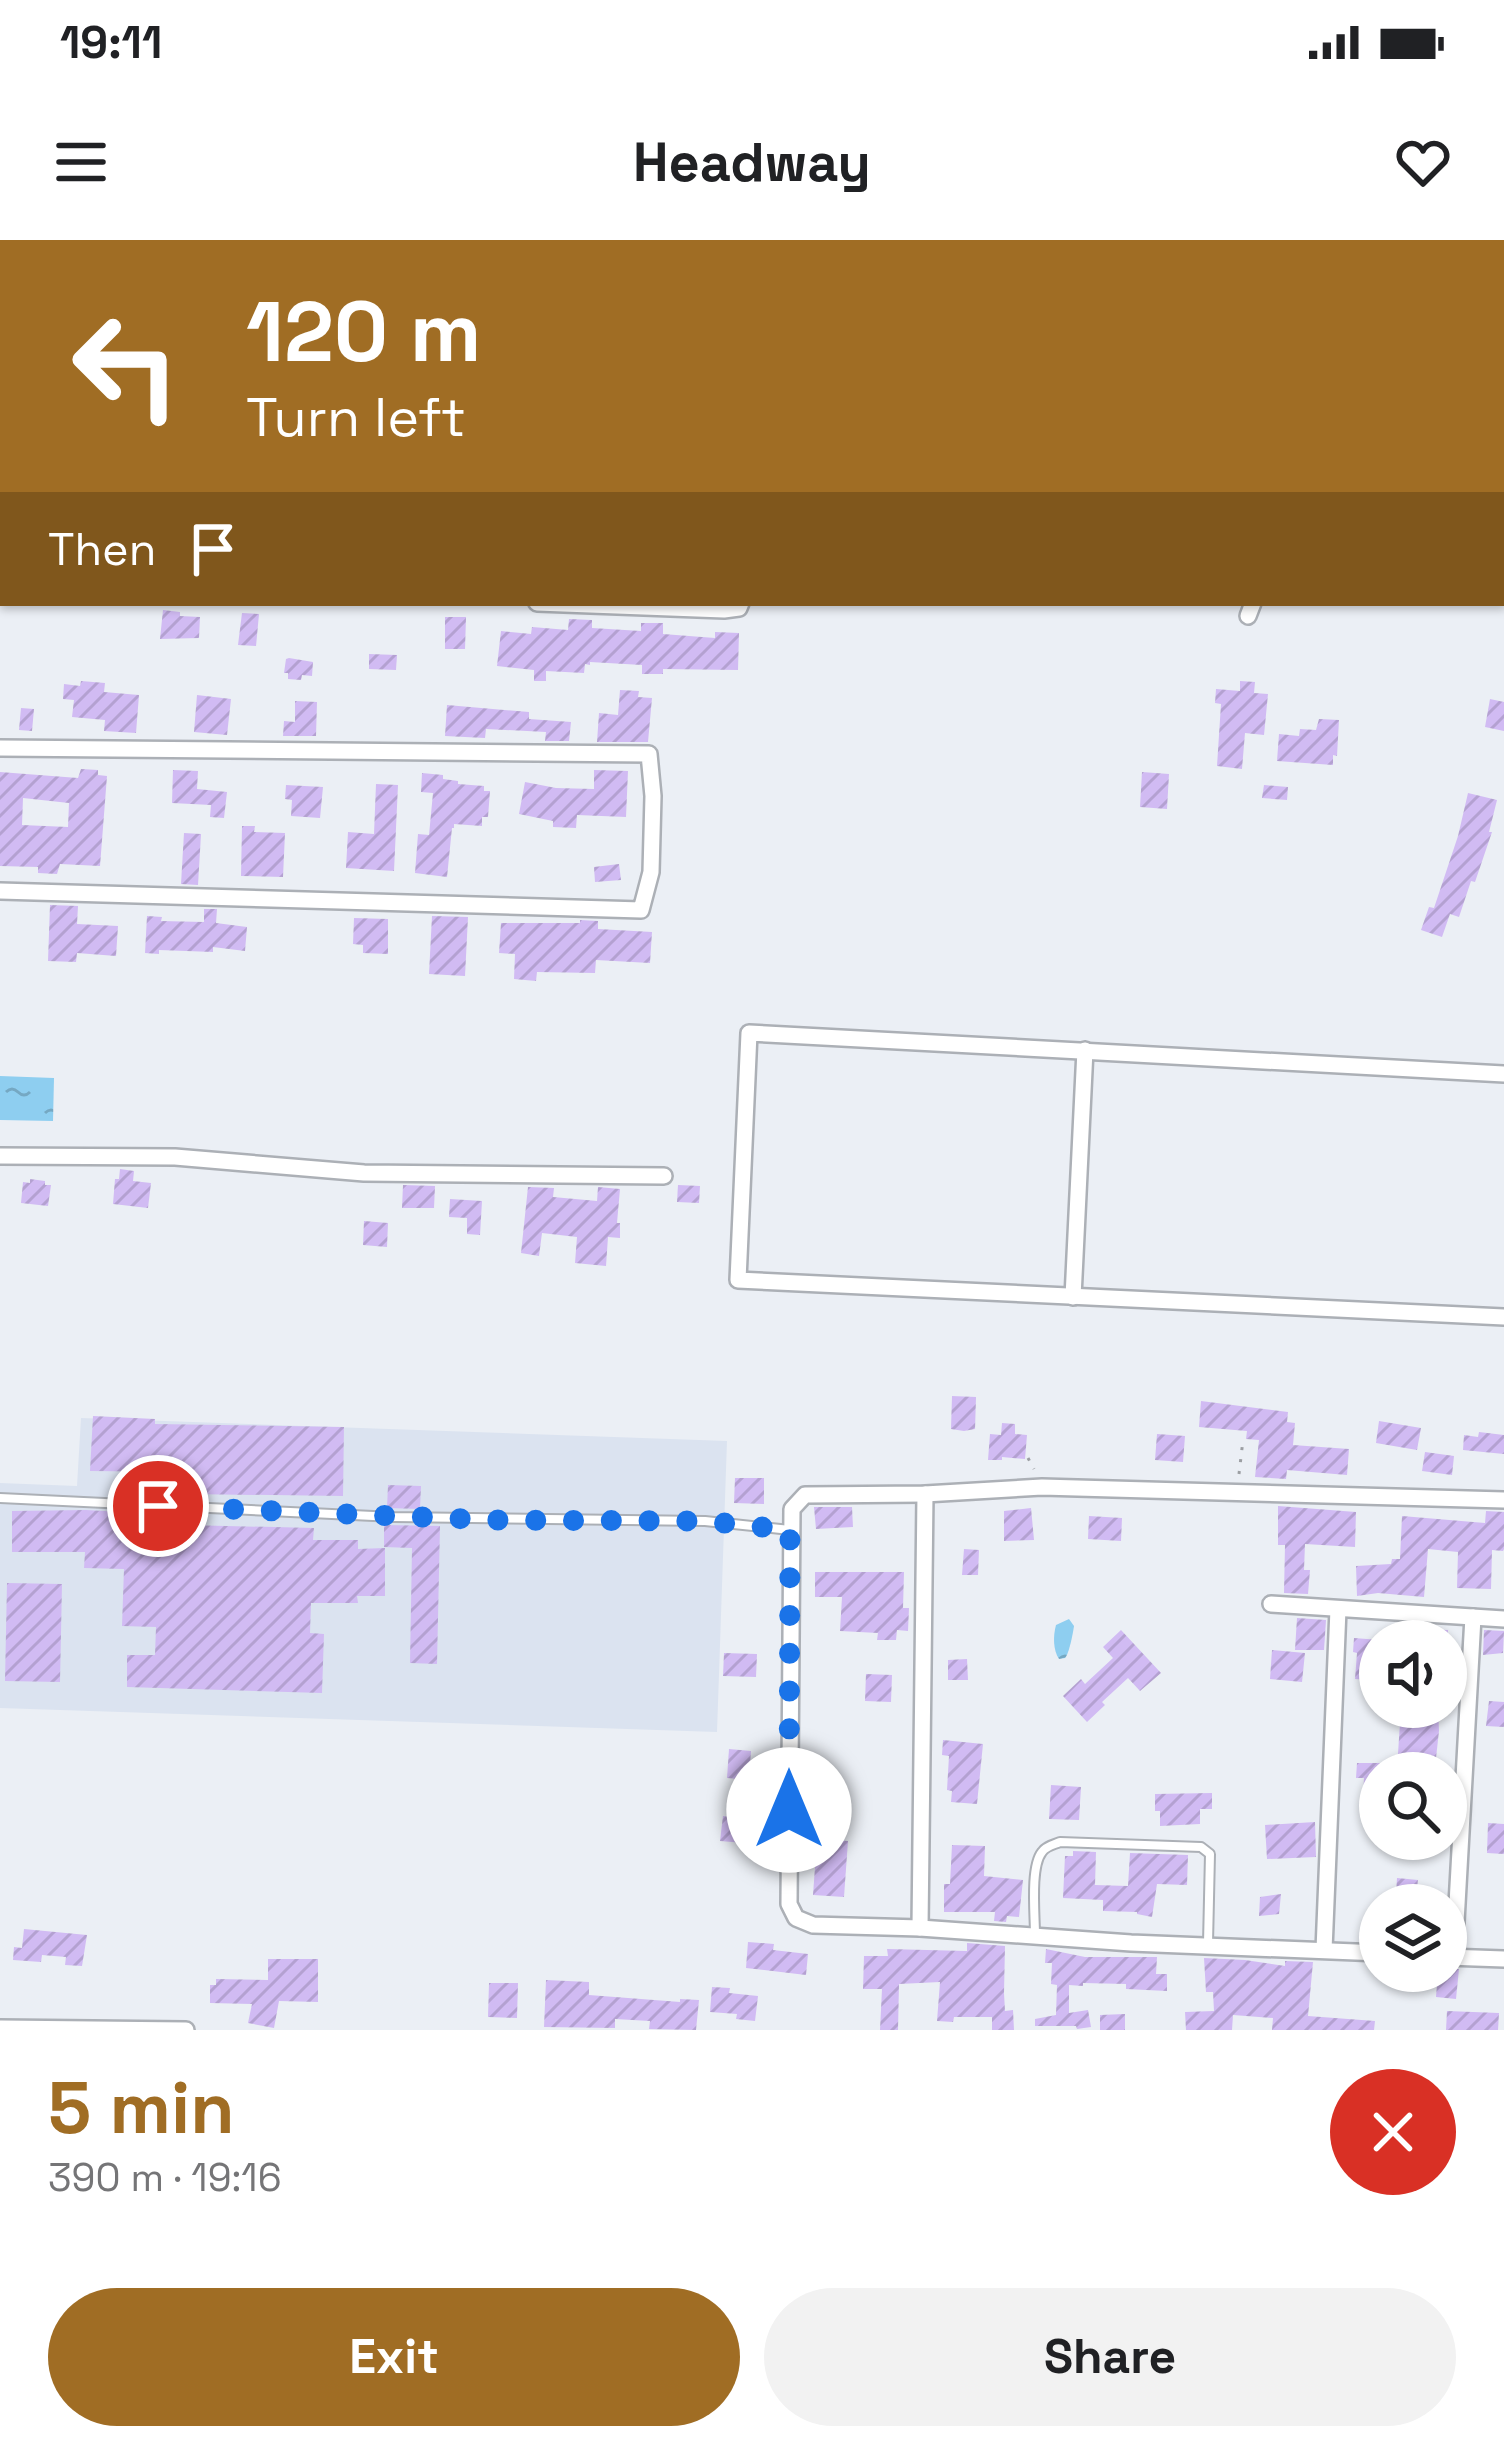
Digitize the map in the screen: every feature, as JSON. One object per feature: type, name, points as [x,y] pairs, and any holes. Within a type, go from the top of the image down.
[{"type":"street","points":[[617,606],[724,610],[740,606]]},
{"type":"street","points":[[0,748],[650,754],[653,796],[651,872],[641,910],[0,891]]},
{"type":"street","points":[[1504,1073],[749,1033],[738,1280],[1504,1317]]},
{"type":"street","points":[[1073,1297],[1085,1050]]},
{"type":"street","points":[[0,1156],[175,1157],[364,1173],[664,1176]]},
{"type":"street","points":[[1359,1952],[813,1925],[796,1918],[789,1904],[792,1509],[805,1495],[1042,1487],[1504,1501]]},
{"type":"street","points":[[920,1928],[925,1494]]},
{"type":"street","points":[[1271,1604],[1504,1619]]},
{"type":"street","points":[[1324,1950],[1338,1609]]},
{"type":"street","points":[[1455,1884],[1473,1617]]},
{"type":"street","points":[[1467,1958],[1504,1958]]},
{"type":"street","points":[[0,2027],[186,2030]]},
{"type":"lane","points":[[0,1498],[394,1517],[705,1521],[790,1530]]},
{"type":"lane","points":[[1035,1935],[1039,1855],[1047,1847],[1060,1842],[1201,1847],[1210,1854],[1208,1945]]},
{"type":"path","points":[[1238,1494],[1243,1440]]},
{"type":"shaded area","points":[[81,1418],[727,1441],[717,1732],[0,1708],[0,1483],[77,1486]]},
{"type":"water","points":[[0,1076],[54,1078],[53,1121],[0,1120]]},
{"type":"water","points":[[1069,1619],[1074,1626],[1071,1643],[1065,1658],[1059,1659],[1056,1625]]},
{"type":"building","points":[[163,610],[200,617],[199,638],[160,639]]},
{"type":"building","points":[[242,613],[259,614],[256,646],[238,645]]},
{"type":"building","points":[[445,617],[466,617],[465,649],[445,649]]},
{"type":"building","points":[[569,619],[592,620],[592,628],[641,631],[641,623],[663,623],[663,634],[715,638],[715,632],[739,633],[738,670],[663,669],[663,674],[642,674],[642,665],[590,662],[584,673],[546,671],[546,681],[534,681],[534,670],[497,666],[501,631],[568,630]]},
{"type":"building","points":[[369,654],[397,655],[396,670],[369,669]]},
{"type":"building","points":[[289,658],[313,662],[312,676],[288,679],[284,673]]},
{"type":"building","points":[[81,681],[105,683],[104,692],[139,695],[136,733],[104,731],[105,720],[72,717],[74,700],[63,699],[64,684],[80,686]]},
{"type":"building","points":[[1240,681],[1255,682],[1254,693],[1268,694],[1264,735],[1245,733],[1242,769],[1217,766],[1221,704],[1215,703],[1216,689],[1240,691]]},
{"type":"building","points":[[620,690],[639,691],[638,697],[652,698],[648,742],[597,742],[599,713],[618,715]]},
{"type":"building","points":[[197,695],[231,699],[227,735],[194,732]]},
{"type":"building","points":[[1490,699],[1504,702],[1504,731],[1485,727]]},
{"type":"building","points":[[295,701],[317,702],[316,736],[283,736],[284,721],[295,722]]},
{"type":"building","points":[[447,705],[529,712],[529,719],[571,722],[569,741],[545,741],[546,732],[486,729],[485,738],[445,736]]},
{"type":"building","points":[[21,708],[34,709],[32,731],[19,730]]},
{"type":"building","points":[[1319,719],[1339,720],[1333,765],[1277,761],[1279,734],[1299,736],[1300,729],[1316,730]]},
{"type":"building","points":[[81,769],[107,776],[100,866],[60,864],[57,874],[38,873],[38,867],[0,866],[0,772],[78,778]],"holes":[[[23,798],[69,803],[68,827],[22,825]]]},
{"type":"building","points":[[173,770],[198,771],[197,789],[227,792],[224,818],[210,817],[211,805],[172,803]]},
{"type":"building","points":[[594,770],[628,771],[626,817],[577,815],[576,828],[553,827],[553,821],[519,814],[525,782],[594,789]]},
{"type":"building","points":[[1142,772],[1169,774],[1167,809],[1140,807]]},
{"type":"building","points":[[422,773],[490,791],[488,817],[482,817],[482,826],[454,824],[452,828],[447,877],[415,873],[418,834],[429,835],[433,793],[421,792]]},
{"type":"building","points":[[376,784],[398,785],[394,871],[346,868],[348,832],[374,834]]},
{"type":"building","points":[[286,785],[323,787],[320,818],[291,816]]},
{"type":"building","points":[[1264,785],[1288,787],[1287,800],[1262,798]]},
{"type":"building","points":[[1468,793],[1497,800],[1492,832],[1459,917],[1450,914],[1442,937],[1421,930],[1429,907],[1434,908]]},
{"type":"building","points":[[242,826],[255,826],[254,832],[285,833],[283,877],[241,876]]},
{"type":"building","points":[[184,833],[201,834],[198,885],[181,884]]},
{"type":"building","points":[[619,864],[621,880],[595,882],[594,867]]},
{"type":"building","points":[[50,905],[78,906],[77,924],[118,926],[116,956],[77,953],[76,962],[48,961]]},
{"type":"building","points":[[204,909],[217,909],[216,923],[247,927],[245,951],[213,947],[213,952],[145,953],[147,916],[204,922]]},
{"type":"building","points":[[432,916],[468,917],[465,976],[429,974]]},
{"type":"building","points":[[354,918],[388,919],[388,954],[363,953],[363,945],[353,944]]},
{"type":"building","points":[[598,921],[598,929],[652,932],[650,963],[596,960],[595,973],[537,972],[536,981],[514,979],[515,954],[499,953],[501,923]]},
{"type":"building","points":[[120,1169],[134,1171],[133,1181],[151,1183],[148,1208],[113,1204]]},
{"type":"building","points":[[30,1179],[51,1185],[48,1206],[21,1203],[23,1182],[30,1183]]},
{"type":"building","points":[[403,1185],[435,1186],[434,1208],[402,1208]]},
{"type":"building","points":[[678,1185],[700,1186],[699,1203],[677,1202]]},
{"type":"building","points":[[528,1187],[554,1188],[553,1197],[597,1201],[598,1187],[620,1189],[620,1238],[608,1237],[606,1266],[575,1263],[577,1237],[542,1233],[539,1256],[521,1253]]},
{"type":"building","points":[[450,1199],[482,1201],[480,1235],[467,1234],[467,1218],[449,1217]]},
{"type":"building","points":[[364,1221],[388,1223],[387,1247],[363,1245]]},
{"type":"building","points":[[952,1396],[976,1397],[975,1429],[951,1429]]},
{"type":"building","points":[[1201,1401],[1288,1412],[1287,1422],[1295,1423],[1293,1445],[1349,1449],[1347,1475],[1287,1470],[1286,1479],[1255,1477],[1259,1440],[1246,1439],[1247,1431],[1199,1427]]},
{"type":"building","points":[[93,1416],[155,1419],[155,1424],[344,1427],[343,1496],[185,1494],[185,1472],[90,1471]]},
{"type":"building","points":[[1379,1421],[1421,1428],[1417,1450],[1376,1443]]},
{"type":"building","points":[[1002,1423],[1015,1424],[1015,1434],[1027,1435],[1025,1459],[988,1460],[990,1434],[1001,1435]]},
{"type":"building","points":[[1479,1432],[1504,1435],[1504,1454],[1463,1450],[1464,1435],[1478,1437]]},
{"type":"building","points":[[1157,1434],[1185,1436],[1183,1462],[1155,1460]]},
{"type":"building","points":[[1425,1452],[1454,1456],[1452,1475],[1422,1471]]},
{"type":"building","points":[[735,1478],[764,1478],[764,1504],[734,1503]]},
{"type":"building","points":[[388,1485],[421,1486],[420,1509],[387,1508]]},
{"type":"building","points":[[1278,1506],[1356,1512],[1355,1547],[1305,1544],[1308,1594],[1284,1593],[1285,1545],[1278,1545]]},
{"type":"building","points":[[814,1507],[852,1507],[853,1527],[816,1529]]},
{"type":"building","points":[[1031,1508],[1034,1540],[1004,1541],[1004,1511]]},
{"type":"building","points":[[12,1511],[157,1514],[156,1543],[185,1544],[186,1525],[314,1528],[313,1540],[358,1540],[358,1549],[385,1548],[385,1596],[357,1596],[358,1603],[311,1603],[310,1633],[324,1634],[322,1693],[127,1687],[127,1655],[155,1655],[156,1627],[122,1626],[124,1569],[84,1568],[85,1552],[12,1552]]},
{"type":"building","points":[[1486,1511],[1504,1512],[1504,1549],[1492,1550],[1491,1589],[1457,1588],[1458,1552],[1428,1549],[1424,1597],[1357,1596],[1356,1566],[1400,1559],[1402,1516],[1485,1523]]},
{"type":"building","points":[[1089,1516],[1122,1518],[1121,1541],[1088,1539]]},
{"type":"building","points":[[384,1525],[440,1526],[437,1664],[410,1663],[412,1548],[384,1547]]},
{"type":"building","points":[[964,1549],[979,1550],[978,1575],[962,1575]]},
{"type":"building","points":[[815,1572],[904,1572],[908,1631],[897,1630],[896,1640],[877,1640],[878,1633],[840,1631],[842,1597],[815,1597]]},
{"type":"building","points":[[7,1583],[62,1584],[60,1682],[5,1681]]},
{"type":"building","points":[[1297,1618],[1326,1620],[1324,1650],[1295,1650]]},
{"type":"building","points":[[1121,1630],[1161,1673],[1140,1691],[1128,1678],[1087,1722],[1063,1696],[1081,1679],[1085,1684],[1113,1658],[1103,1647]]},
{"type":"building","points":[[1484,1630],[1504,1631],[1503,1653],[1483,1655]]},
{"type":"building","points":[[1354,1638],[1359,1638],[1359,1679],[1355,1679],[1357,1653],[1353,1652]]},
{"type":"building","points":[[1272,1650],[1305,1653],[1302,1682],[1270,1679]]},
{"type":"building","points":[[724,1653],[757,1654],[756,1677],[723,1676]]},
{"type":"building","points":[[967,1659],[968,1680],[948,1680],[948,1660]]},
{"type":"building","points":[[866,1674],[892,1675],[891,1702],[865,1701]]},
{"type":"building","points":[[1489,1701],[1504,1702],[1504,1727],[1486,1726]]},
{"type":"building","points":[[1400,1728],[1439,1728],[1437,1752],[1398,1752]]},
{"type":"building","points":[[943,1740],[983,1744],[977,1804],[951,1802],[949,1756],[942,1755]]},
{"type":"building","points":[[729,1749],[751,1751],[749,1780],[727,1778]]},
{"type":"building","points":[[738,1785],[767,1788],[764,1817],[735,1814]]},
{"type":"building","points":[[1051,1785],[1081,1787],[1079,1820],[1049,1819]]},
{"type":"building","points":[[1212,1793],[1212,1809],[1200,1809],[1200,1824],[1160,1826],[1155,1794]]},
{"type":"building","points":[[723,1816],[746,1819],[744,1843],[720,1841]]},
{"type":"building","points":[[1315,1822],[1316,1857],[1267,1859],[1265,1825]]},
{"type":"building","points":[[1488,1823],[1504,1824],[1504,1854],[1487,1853]]},
{"type":"building","points":[[817,1839],[848,1841],[844,1897],[813,1895]]},
{"type":"building","points":[[952,1845],[985,1846],[984,1876],[1023,1880],[1019,1917],[1007,1916],[1006,1922],[994,1921],[995,1912],[944,1912]]},
{"type":"building","points":[[1073,1851],[1096,1852],[1095,1885],[1128,1886],[1130,1853],[1188,1855],[1187,1885],[1157,1884],[1152,1917],[1103,1911],[1103,1900],[1063,1898],[1065,1856],[1073,1856]]},
{"type":"building","points":[[1397,1878],[1418,1880],[1418,1884],[1397,1884]]},
{"type":"building","points":[[1281,1894],[1279,1914],[1259,1916],[1260,1897]]},
{"type":"building","points":[[24,1929],[87,1935],[82,1966],[65,1965],[66,1957],[13,1960],[14,1947],[22,1948]]},
{"type":"building","points":[[748,1942],[808,1954],[806,1975],[746,1968]]},
{"type":"building","points":[[967,1943],[1005,1946],[1005,2011],[1013,2010],[1014,2030],[992,2030],[992,2017],[937,2021],[940,1982],[899,1984],[898,2030],[880,2030],[882,1989],[863,1989],[864,1956],[888,1956],[887,1949],[967,1951]]},
{"type":"building","points":[[1046,1949],[1085,1957],[1157,1957],[1156,1974],[1167,1974],[1167,1991],[1126,1989],[1126,1984],[1069,1985],[1069,2013],[1088,2010],[1091,2027],[1035,2026],[1035,2019],[1056,2015],[1057,1985],[1051,1984],[1052,1963],[1045,1963]]},
{"type":"building","points":[[1204,1958],[1285,1966],[1285,1961],[1313,1962],[1308,2016],[1375,2021],[1374,2030],[1272,2030],[1273,2018],[1233,2015],[1232,2030],[1186,2030],[1185,2012],[1214,2011],[1213,1992],[1206,1992]]},
{"type":"building","points":[[268,1959],[318,1959],[318,2002],[279,2001],[274,2028],[248,2023],[252,2004],[210,2003],[210,1985],[216,1985],[216,1979],[268,1980]]},
{"type":"building","points":[[546,1980],[589,1982],[589,1995],[699,2000],[696,2030],[649,2029],[650,2021],[615,2019],[615,2028],[544,2027]]},
{"type":"building","points":[[489,1983],[518,1983],[517,2018],[488,2017]]},
{"type":"building","points":[[712,1987],[758,1996],[755,2021],[710,2012]]},
{"type":"building","points":[[1436,1992],[1457,1992],[1456,1999],[1436,1997]]},
{"type":"building","points":[[1447,2011],[1499,2013],[1498,2030],[1446,2030]]},
{"type":"building","points":[[1125,2014],[1125,2030],[1100,2030],[1100,2015]]},
{"type":"route","points":[[158,1506],[493,1520],[705,1521],[790,1530],[789,1810]]}]
